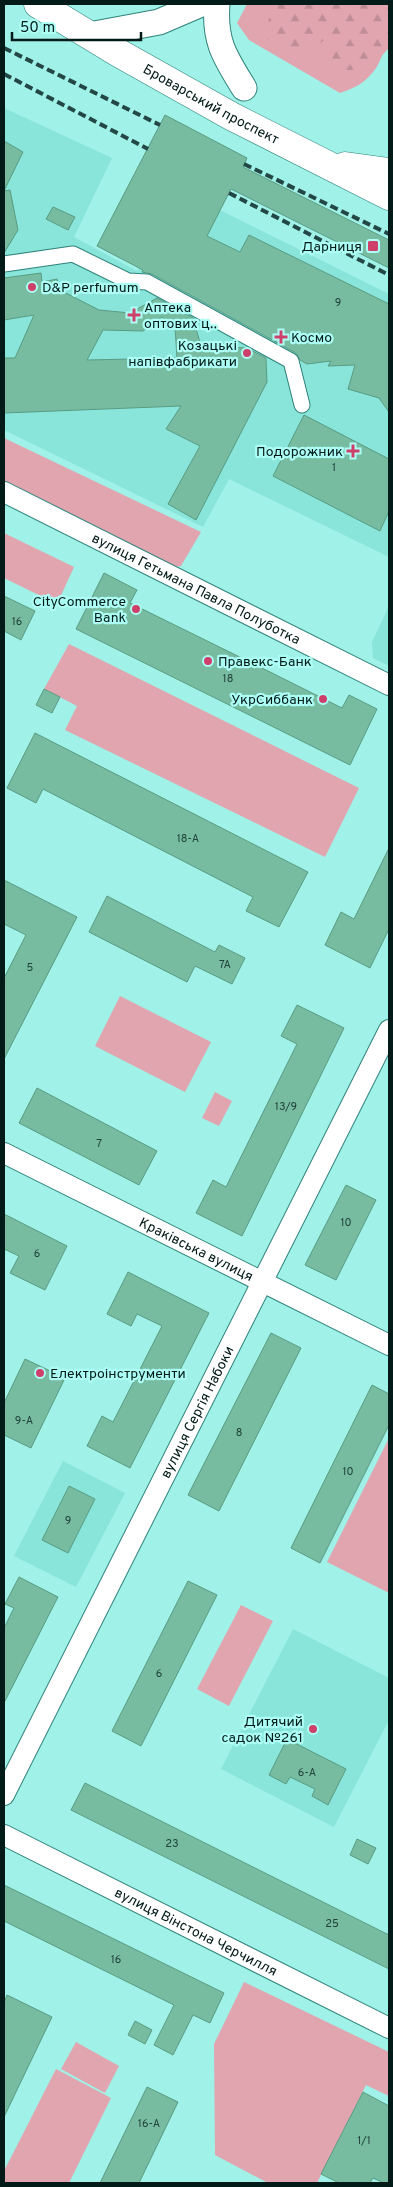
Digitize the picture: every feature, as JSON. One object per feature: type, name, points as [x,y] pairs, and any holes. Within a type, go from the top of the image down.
[{"type":"main road","name":"Броварський проспект","points":[[38,4],[231,116],[389,196]]},
{"type":"main road","points":[[324,163],[389,172]]},
{"type":"street","points":[[89,34],[160,22],[201,4]]},
{"type":"street","points":[[217,4],[218,36],[222,50],[244,88]]},
{"type":"street","points":[[4,264],[73,254],[128,281],[146,282],[291,361],[302,405]]},
{"type":"street","name":"вулиця Гетьмана Павла Полуботка","points":[[4,492],[389,686]]},
{"type":"street","name":"вулиця Сергія Набоки","points":[[4,1795],[389,1030]]},
{"type":"street","name":"Краківська вулиця","points":[[4,1153],[389,1345]]},
{"type":"street","name":"вулиця Вінстона Черчилля","points":[[4,1835],[389,2028]]},
{"type":"shaded area","points":[[4,108],[112,158],[74,237],[137,271],[178,202],[215,221],[220,210],[389,294],[389,557],[229,479],[203,527],[4,430]]},
{"type":"shaded area","points":[[389,606],[389,666],[373,658],[372,642]]},
{"type":"shaded area","points":[[63,1461],[125,1493],[76,1587],[14,1556]]},
{"type":"shaded area","name":"Дитячий садок №261","points":[[293,1629],[389,1678],[389,1720],[334,1827],[221,1769]]},
{"type":"green space","points":[[247,4],[389,4],[389,48],[384,52],[376,68],[364,81],[340,93],[249,40],[237,23]]},
{"type":"green space","points":[[276,4],[389,4],[389,48],[368,70],[337,70],[331,57],[327,38],[309,51],[284,49],[261,36]]},
{"type":"green space","points":[[4,438],[201,532],[181,566],[173,567],[4,481]]},
{"type":"green space","points":[[4,533],[74,567],[57,604],[4,578]]},
{"type":"green space","points":[[69,644],[359,788],[325,857],[65,730],[77,706],[44,689]]},
{"type":"green space","points":[[120,996],[211,1042],[185,1092],[95,1046]]},
{"type":"green space","points":[[215,1092],[232,1101],[219,1126],[202,1118]]},
{"type":"green space","points":[[389,1438],[389,1593],[327,1562]]},
{"type":"green space","points":[[241,1605],[273,1621],[229,1706],[197,1689]]},
{"type":"green space","points":[[244,1982],[389,2052],[389,2096],[366,2085],[317,2183],[268,2183],[215,2155],[214,2044]]},
{"type":"green space","points":[[76,2042],[119,2066],[105,2093],[61,2069]]},
{"type":"green space","points":[[56,2069],[111,2098],[69,2183],[4,2183],[4,2171]]},
{"type":"building","points":[[165,115],[247,158],[243,167],[389,240],[389,268],[231,189],[207,236],[240,252],[249,235],[389,304],[389,412],[379,398],[348,389],[355,365],[328,366],[331,361],[307,364],[300,360],[296,353],[152,274],[142,272],[143,270],[97,246]]},
{"type":"building","points":[[4,141],[23,152],[4,191]]},
{"type":"building","points":[[10,190],[18,230],[4,253],[4,191]]},
{"type":"building","points":[[53,207],[75,217],[68,230],[46,219]]},
{"type":"building","points":[[41,273],[42,282],[57,279],[60,290],[99,310],[130,313],[157,298],[193,318],[201,346],[247,348],[266,358],[267,382],[196,520],[168,504],[200,446],[166,429],[181,406],[4,413],[4,358],[15,358],[34,315],[4,320],[4,278]],"holes":[[[162,317],[175,327],[177,358],[87,360],[103,330],[143,331]]]},
{"type":"building","points":[[304,415],[389,459],[389,511],[380,531],[273,476]]},
{"type":"building","points":[[104,573],[137,590],[130,603],[342,708],[349,695],[377,709],[350,765],[76,629]]},
{"type":"building","points":[[4,596],[35,611],[21,640],[4,631]]},
{"type":"building","points":[[44,689],[60,697],[52,713],[36,705]]},
{"type":"building","points":[[35,733],[308,872],[279,927],[246,911],[253,897],[43,789],[36,803],[7,788]]},
{"type":"building","points":[[389,848],[389,929],[370,968],[325,945],[341,912],[354,919]]},
{"type":"building","points":[[4,880],[77,917],[4,1059],[4,978],[26,935],[4,924]]},
{"type":"building","points":[[107,896],[215,952],[219,945],[245,958],[232,984],[195,966],[187,982],[89,932]]},
{"type":"building","points":[[297,1005],[344,1028],[242,1236],[196,1213],[213,1180],[226,1187],[297,1044],[281,1036]]},
{"type":"building","points":[[37,1088],[157,1151],[139,1185],[19,1123]]},
{"type":"building","points":[[346,1185],[376,1200],[336,1280],[305,1265]]},
{"type":"building","points":[[4,1214],[67,1246],[45,1290],[10,1273],[19,1256],[4,1249]]},
{"type":"building","points":[[128,1272],[209,1313],[130,1468],[87,1446],[102,1416],[113,1422],[162,1326],[137,1314],[131,1326],[107,1314]]},
{"type":"building","points":[[271,1333],[301,1348],[219,1511],[188,1495]]},
{"type":"building","points":[[25,1359],[65,1378],[31,1448],[4,1435],[4,1403]]},
{"type":"building","points":[[372,1385],[389,1394],[389,1425],[320,1563],[291,1548]]},
{"type":"building","points":[[69,1486],[95,1499],[68,1553],[42,1540]]},
{"type":"building","points":[[19,1577],[58,1597],[4,1703],[4,1628],[14,1608],[5,1604]]},
{"type":"building","points":[[188,1581],[217,1595],[141,1746],[112,1731]]},
{"type":"building","points":[[287,1739],[346,1769],[328,1805],[312,1796],[315,1789],[290,1777],[286,1784],[269,1775]]},
{"type":"building","points":[[85,1783],[389,1935],[389,1969],[71,1810]]},
{"type":"building","points":[[357,1839],[376,1848],[368,1864],[350,1855]]},
{"type":"building","points":[[4,1885],[224,1993],[210,2023],[193,2015],[173,2055],[154,2045],[174,2005],[4,1921]]},
{"type":"building","points":[[7,1995],[52,2017],[4,2117],[4,2003]]},
{"type":"building","points":[[135,2021],[152,2030],[145,2044],[128,2035]]},
{"type":"building","points":[[147,2087],[178,2102],[139,2183],[100,2183]]},
{"type":"building","points":[[363,2092],[389,2106],[389,2183],[373,2178],[370,2183],[339,2183],[321,2174]]},
{"type":"railway","points":[[4,48],[160,125]]},
{"type":"railway","points":[[4,74],[148,149]]},
{"type":"railway","points":[[244,164],[389,234]]},
{"type":"railway","points":[[229,193],[389,275]]},
{"type":"place","name":"Дарниця","points":[[373,246]]},
{"type":"place","name":"D&P perfumum","points":[[32,287]]},
{"type":"place","name":"Аптека оптових ц‥","points":[[134,315]]},
{"type":"place","name":"Космо","points":[[281,337]]},
{"type":"place","name":"Козацькі напівфабрикати","points":[[247,353]]},
{"type":"place","name":"Подорожник","points":[[353,451]]},
{"type":"place","name":"CityCommerce Bank","points":[[136,609]]},
{"type":"place","name":"Правекс-Банк","points":[[208,661]]},
{"type":"place","name":"УкрСиббанк","points":[[323,699]]},
{"type":"place","name":"Електроінструменти","points":[[40,1373]]},
{"type":"place","name":"Дитячий садок №261","points":[[313,1729]]}]
